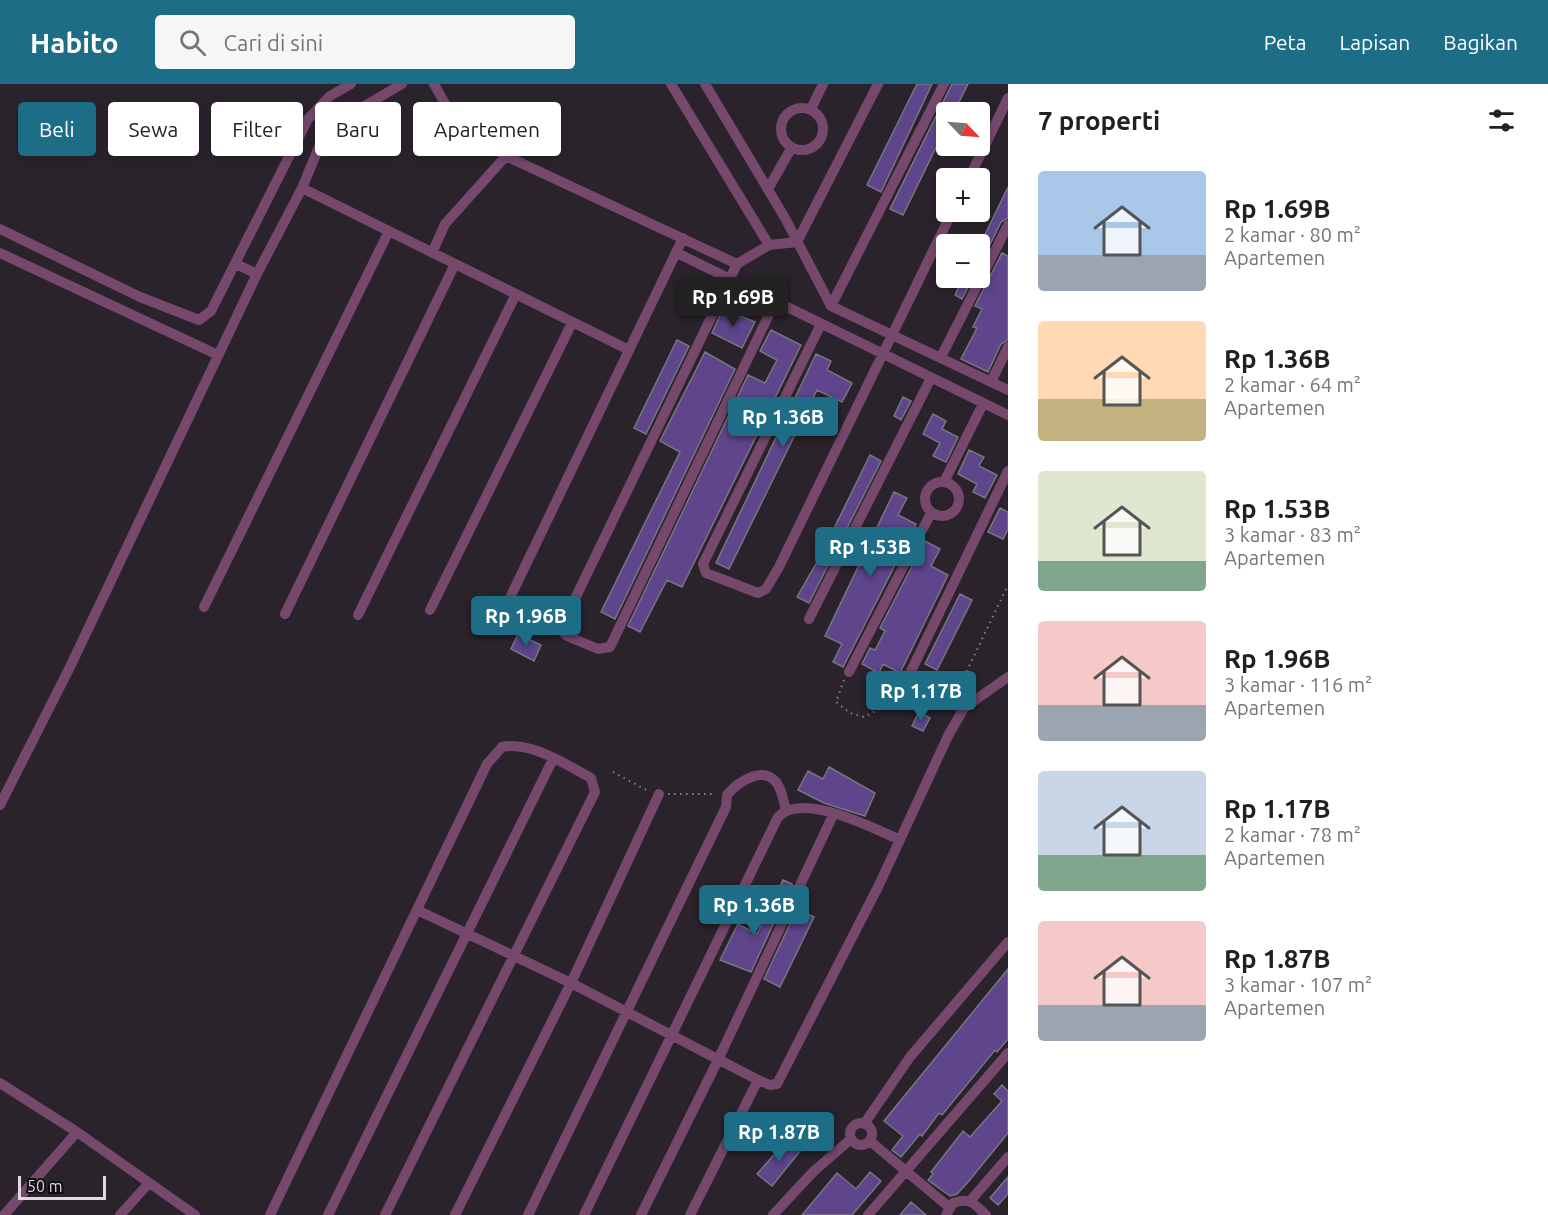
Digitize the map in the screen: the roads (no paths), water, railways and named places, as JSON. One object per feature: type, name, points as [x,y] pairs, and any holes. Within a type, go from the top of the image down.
[{"type":"street","points":[[0,229],[140,297],[199,320],[211,311],[308,119],[330,96],[351,84]]},
{"type":"street","points":[[371,102],[402,84]]},
{"type":"street","points":[[434,84],[444,102]]},
{"type":"street","points":[[670,84],[769,245]]},
{"type":"street","points":[[705,84],[768,189],[831,306],[1008,390]]},
{"type":"street","points":[[811,109],[823,84]]},
{"type":"street","points":[[797,242],[878,84]]},
{"type":"street","points":[[831,306],[944,84]]},
{"type":"street","points":[[974,168],[1008,98]]},
{"type":"street","points":[[811,109],[823,124],[818,142],[810,148],[801,150],[792,147],[781,133],[785,116],[793,110],[811,109]]},
{"type":"street","points":[[308,119],[315,122]]},
{"type":"street","points":[[768,189],[792,147]]},
{"type":"street","points":[[0,805],[69,669],[257,273],[302,188],[315,156]]},
{"type":"street","points":[[432,253],[445,224],[506,156],[737,264]]},
{"type":"street","points":[[302,188],[388,233],[630,350]]},
{"type":"street","points":[[822,324],[707,554],[703,570],[758,593],[766,589],[947,222]]},
{"type":"street","points":[[941,357],[1008,225]]},
{"type":"street","points":[[204,607],[388,233]]},
{"type":"street","points":[[506,606],[683,238]]},
{"type":"street","points":[[775,302],[611,645],[604,650],[598,650],[567,636],[563,632],[568,613],[737,264],[769,245],[797,242]]},
{"type":"street","points":[[0,253],[218,355]]},
{"type":"street","points":[[677,253],[1008,415]]},
{"type":"street","points":[[236,264],[257,273]]},
{"type":"street","points":[[285,614],[455,264]]},
{"type":"street","points":[[358,615],[516,294]]},
{"type":"street","points":[[131,316],[140,297]]},
{"type":"street","points":[[430,610],[573,323]]},
{"type":"street","points":[[991,382],[1008,347]]},
{"type":"street","points":[[809,619],[931,378]]},
{"type":"street","points":[[944,482],[983,404]]},
{"type":"street","points":[[898,698],[1008,471]]},
{"type":"street","points":[[944,482],[953,485],[958,493],[959,502],[956,510],[948,516],[939,517],[931,513],[925,506],[924,497],[928,489],[935,483],[944,482]]},
{"type":"street","points":[[849,672],[931,513]]},
{"type":"street","points":[[417,910],[571,983],[758,1080],[774,1085],[782,1077],[900,840],[948,736],[964,708],[1008,677]]},
{"type":"street","points":[[270,1215],[494,753],[502,747],[514,746],[554,759],[591,778],[595,792],[385,1215]]},
{"type":"street","points":[[328,1215],[466,932],[554,759]]},
{"type":"street","points":[[528,1215],[726,807],[727,795],[738,783],[762,775],[769,776],[778,785],[786,809]]},
{"type":"street","points":[[455,1215],[571,983],[660,794]]},
{"type":"street","points":[[584,1215],[774,823],[786,809],[804,807],[834,813],[900,840]]},
{"type":"street","points":[[641,1215],[718,1060],[834,813]]},
{"type":"street","points":[[864,1124],[910,1057],[1008,942]]},
{"type":"street","points":[[868,1215],[1008,1053]]},
{"type":"street","points":[[690,1215],[758,1080]]},
{"type":"street","points":[[0,1083],[77,1132],[195,1215]]},
{"type":"street","points":[[773,1215],[814,1172],[851,1139],[852,1129],[857,1124],[864,1124],[872,1130],[870,1141]]},
{"type":"street","points":[[4,1215],[77,1132]]},
{"type":"street","points":[[851,1139],[860,1146],[870,1141]]},
{"type":"street","points":[[870,1141],[948,1211],[956,1202],[971,1200],[1008,1157]]},
{"type":"street","points":[[120,1215],[149,1183]]},
{"type":"street","points":[[971,1200],[986,1215]]}]
